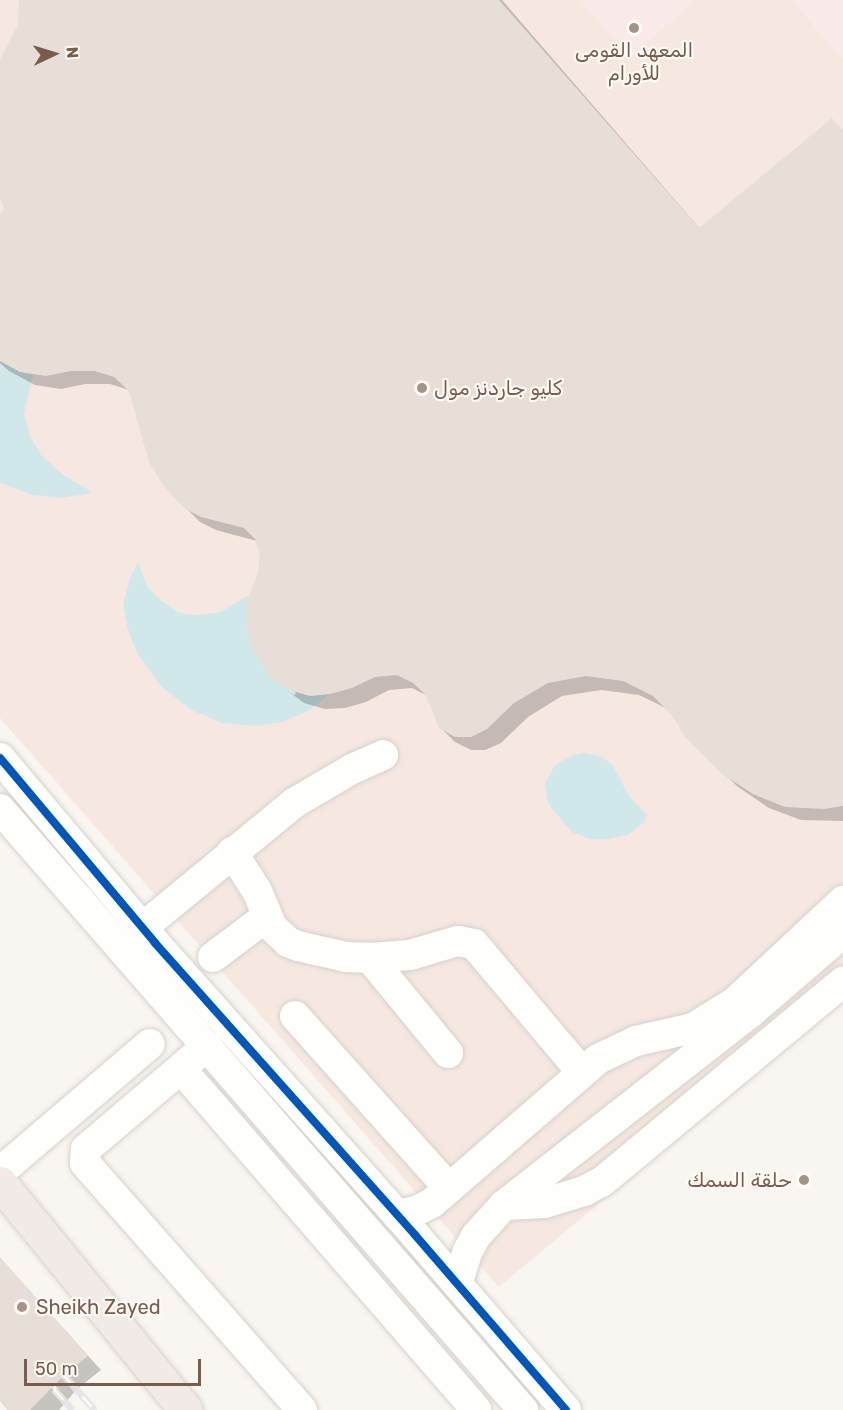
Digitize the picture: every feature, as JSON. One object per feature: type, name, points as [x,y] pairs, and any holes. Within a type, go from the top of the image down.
[{"type":"highway","points":[[0,1183],[186,1410]]},
{"type":"street","points":[[133,962],[149,935],[232,852],[294,803],[352,768],[383,755]]},
{"type":"street","points":[[0,758],[149,935],[566,1410]]},
{"type":"street","points":[[0,809],[523,1410]]},
{"type":"street","points":[[232,852],[254,885],[266,916],[279,935],[298,946],[346,957],[370,958],[410,955],[458,941],[474,944],[581,1071]]},
{"type":"street","points":[[397,1215],[424,1208],[581,1071],[616,1049],[636,1041],[693,1028],[714,1016],[753,986],[843,901]]},
{"type":"street","points":[[213,957],[266,916]]},
{"type":"street","points":[[457,1284],[468,1251],[477,1236],[504,1205],[751,1012],[843,933]]},
{"type":"street","points":[[370,958],[448,1053]]},
{"type":"street","points":[[504,1205],[545,1203],[584,1191],[603,1181],[843,982]]},
{"type":"street","points":[[295,1016],[449,1188]]},
{"type":"street","points":[[0,1172],[150,1044]]},
{"type":"street","points":[[207,1046],[86,1149],[85,1163],[302,1410]]},
{"type":"street","points":[[181,1069],[476,1410]]},
{"type":"shaded area","name":"كليو جاردنز مول","points":[[0,0],[581,0],[632,57],[693,0],[792,0],[843,58],[843,1000],[499,1287],[0,718]]},
{"type":"shaded area","name":"المعهد القومى للأورام","points":[[581,0],[693,0],[632,57]]},
{"type":"shaded area","points":[[792,0],[843,0],[843,58]]},
{"type":"water","points":[[0,361],[20,372],[33,374],[24,414],[30,436],[41,455],[62,474],[93,493],[60,498],[33,495],[0,483]]},
{"type":"water","points":[[138,563],[148,588],[180,613],[198,615],[221,612],[249,595],[245,606],[247,632],[255,654],[269,675],[289,690],[310,696],[330,694],[308,711],[283,722],[256,726],[222,723],[191,710],[162,687],[138,655],[128,631],[123,604],[130,578]]},
{"type":"water","points":[[585,753],[600,756],[612,764],[629,796],[647,815],[643,823],[628,835],[609,839],[589,839],[572,832],[548,804],[545,784],[554,766],[573,755]]},
{"type":"building","points":[[19,0],[499,0],[699,228],[832,118],[843,131],[843,806],[824,809],[785,807],[753,794],[722,774],[685,737],[671,714],[653,696],[623,681],[586,676],[548,683],[514,703],[487,729],[471,737],[455,737],[439,728],[425,694],[413,683],[397,675],[375,677],[352,688],[310,696],[289,690],[269,675],[255,654],[247,632],[245,606],[258,573],[260,554],[255,539],[244,528],[201,517],[184,508],[163,485],[149,462],[129,391],[114,377],[95,371],[71,371],[46,376],[20,372],[0,361],[0,215],[4,209],[0,198],[0,59],[18,25]]},
{"type":"building","name":"Sheikh Zayed","points":[[0,1257],[88,1356],[64,1375],[30,1410],[7,1410],[0,1401]]},
{"type":"railway","points":[[64,1375],[95,1410]]},
{"type":"railway","points":[[56,1386],[54,1389],[73,1410]]},
{"type":"cycle path","points":[[0,758],[155,943],[415,1235],[566,1410]]},
{"type":"place","name":"المعهد القومى للأورام","points":[[634,28]]},
{"type":"place","name":"كليو جاردنز مول","points":[[422,388]]},
{"type":"place","name":"حلقة السمك","points":[[804,1180]]},
{"type":"place","name":"Sheikh Zayed","points":[[22,1307]]}]
